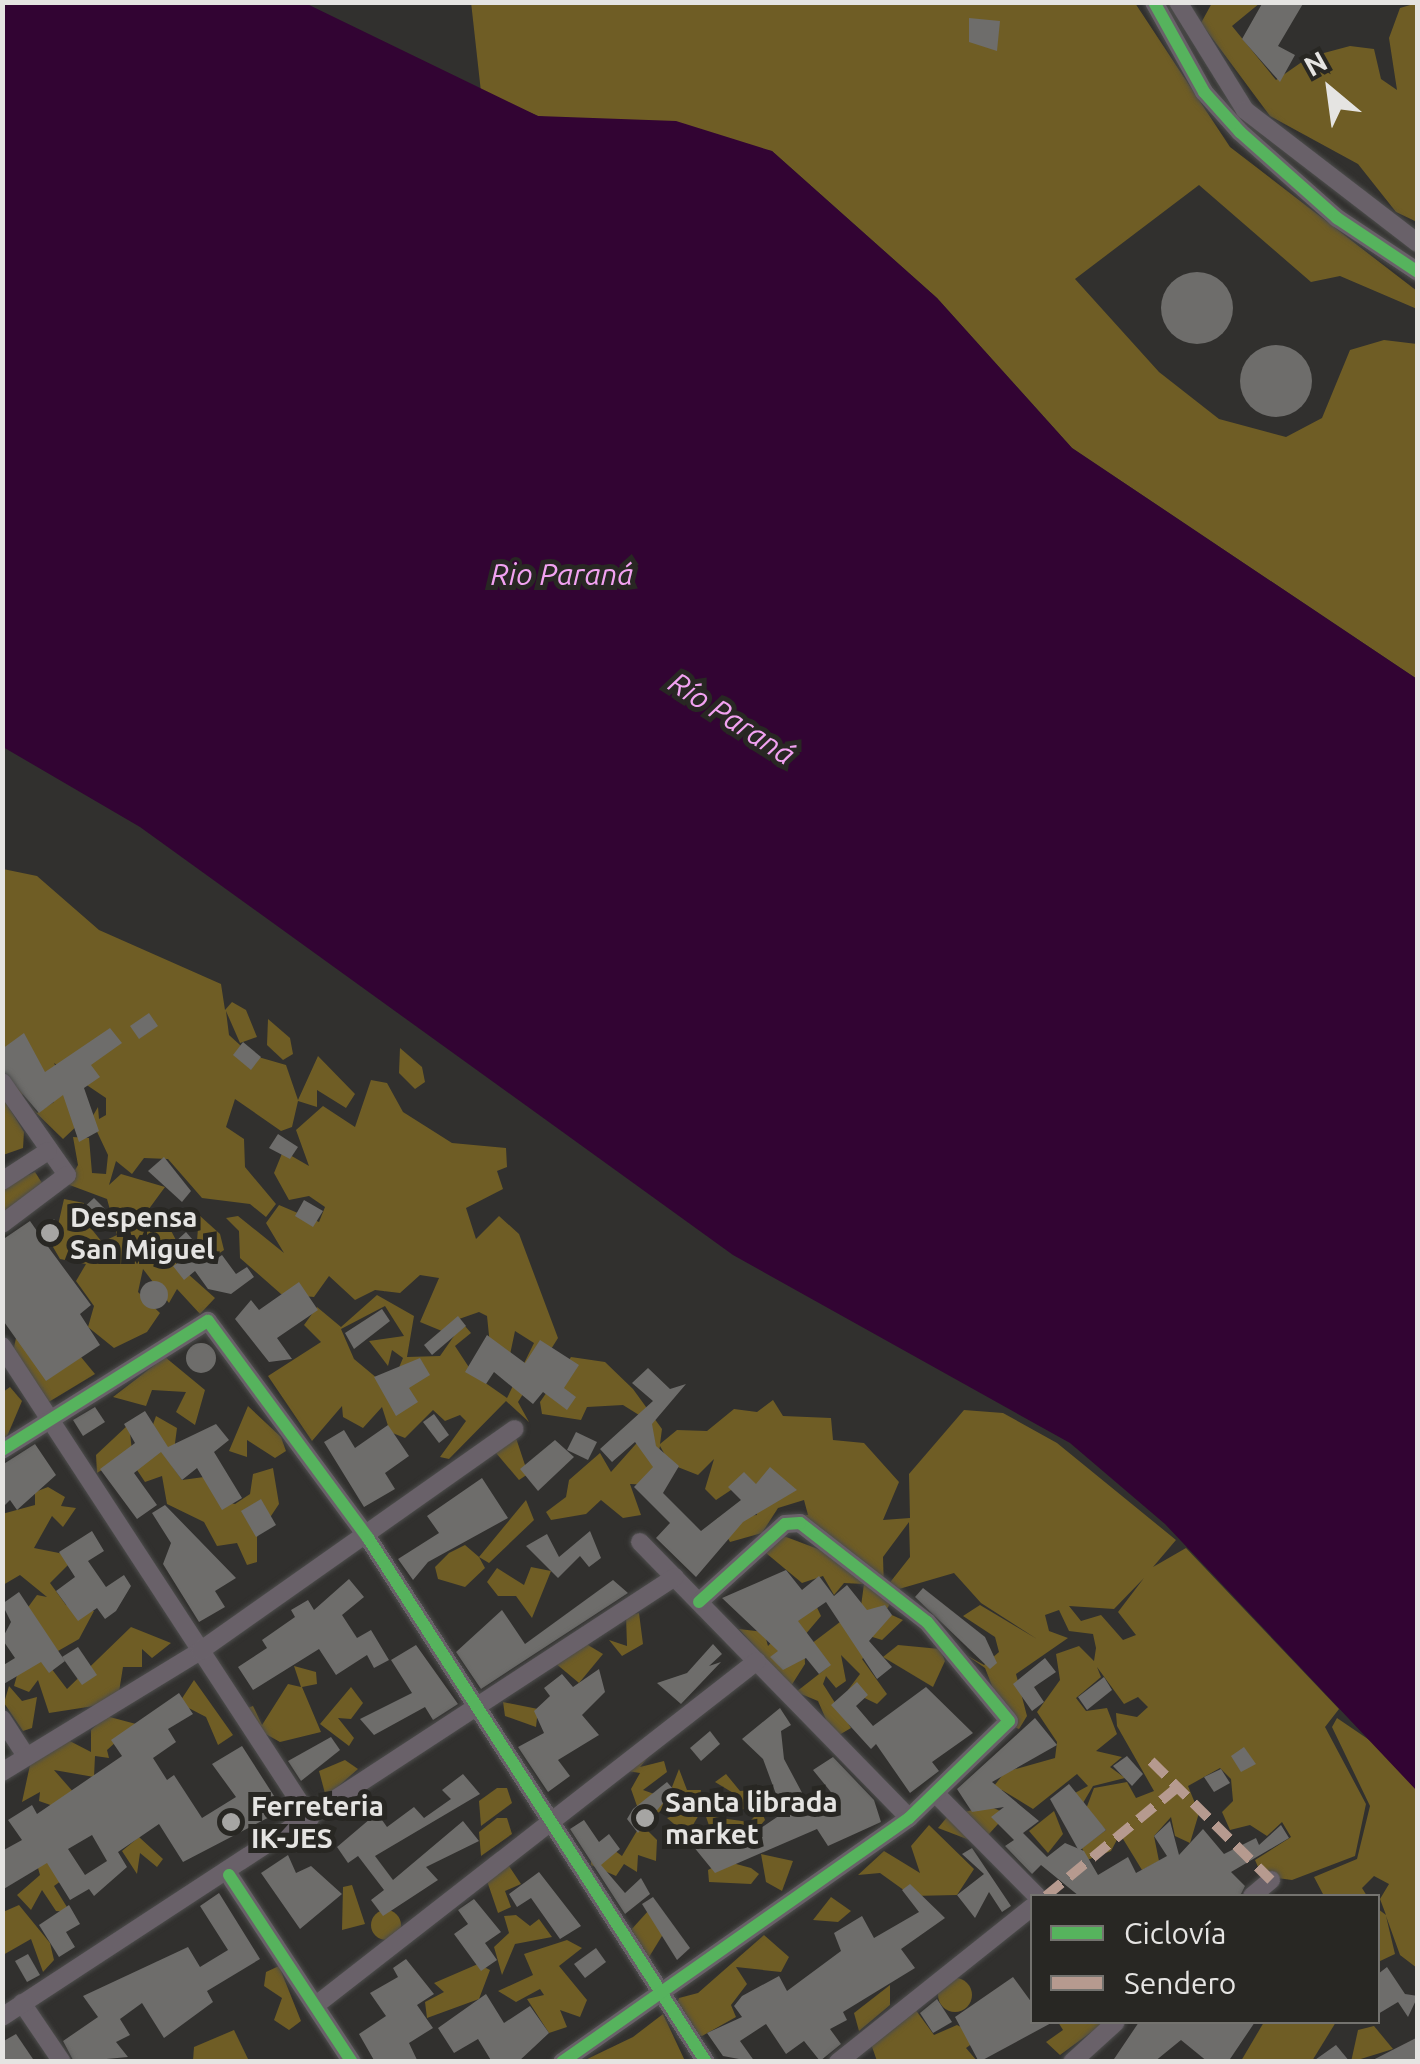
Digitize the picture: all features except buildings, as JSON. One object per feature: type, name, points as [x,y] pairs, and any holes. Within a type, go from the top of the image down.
[{"type":"street","points":[[1154,2],[1204,92],[1240,132],[1337,218],[1418,272]]},
{"type":"street","points":[[1178,2],[1245,110],[1418,243]]},
{"type":"street","points":[[2,1082],[48,1151],[63,1162],[66,1182],[2,1224]]},
{"type":"street","points":[[2,1182],[48,1151]]},
{"type":"street","points":[[2,1450],[208,1321],[368,1538],[547,1825],[706,2062]]},
{"type":"street","points":[[2,1346],[310,1818]]},
{"type":"street","points":[[2,1772],[200,1650],[368,1538],[515,1428]]},
{"type":"street","points":[[562,2062],[662,1996],[910,1818],[1005,1729],[1008,1711],[865,1567],[814,1530],[784,1524],[699,1602]]},
{"type":"street","points":[[640,1542],[910,1818]]},
{"type":"street","points":[[2,2016],[476,1714],[675,1578]]},
{"type":"street","points":[[316,2006],[757,1662]]},
{"type":"street","points":[[2,1719],[26,1756]]},
{"type":"street","points":[[937,1795],[1036,1894]]},
{"type":"street","points":[[228,1875],[352,2062]]},
{"type":"street","points":[[1254,1894],[1270,1880]]},
{"type":"street","points":[[838,2062],[1030,1909]]},
{"type":"street","points":[[22,2004],[62,2062]]},
{"type":"street","points":[[1072,2062],[1114,2024]]},
{"type":"shaded area","points":[[471,2],[1135,3],[1230,147],[1417,291],[1417,309],[1340,276],[1311,282],[1199,185],[1075,279],[1159,372],[1219,419],[1286,437],[1322,418],[1350,350],[1384,340],[1417,344],[1417,679],[1072,448],[937,298],[772,151],[538,116],[481,92]]},
{"type":"shaded area","points":[[1212,3],[1260,3],[1232,26],[1276,80],[1309,57],[1350,46],[1374,49],[1381,79],[1397,90],[1389,38],[1400,8],[1417,3],[1417,222],[1396,212],[1358,164],[1270,116],[1201,23]]},
{"type":"shaded area","points":[[3,869],[37,876],[99,930],[221,984],[225,1010],[232,1002],[246,1010],[257,1037],[240,1043],[226,1011],[229,1035],[251,1055],[286,1065],[298,1100],[318,1056],[355,1094],[346,1108],[317,1090],[317,1107],[298,1101],[292,1127],[281,1131],[235,1099],[226,1127],[244,1139],[245,1167],[276,1204],[266,1217],[250,1204],[202,1198],[168,1159],[144,1158],[132,1174],[116,1161],[109,1185],[121,1174],[165,1187],[143,1217],[166,1221],[178,1244],[169,1257],[215,1298],[200,1314],[177,1289],[169,1303],[143,1269],[138,1292],[160,1313],[147,1332],[114,1348],[88,1327],[94,1306],[76,1281],[86,1264],[60,1259],[53,1247],[64,1199],[84,1203],[81,1216],[102,1242],[117,1235],[107,1199],[67,1184],[78,1165],[73,1137],[89,1138],[92,1173],[106,1174],[108,1155],[91,1119],[98,1107],[99,1119],[106,1115],[106,1098],[54,1063],[81,1122],[63,1139],[26,1103],[37,1113],[54,1102],[42,1081],[16,1099],[3,1047]]},
{"type":"shaded area","points":[[268,1019],[290,1038],[293,1054],[283,1060],[267,1045]]},
{"type":"shaded area","points":[[400,1048],[422,1067],[425,1082],[415,1089],[399,1073]]},
{"type":"shaded area","points":[[371,1080],[387,1083],[403,1112],[452,1143],[506,1148],[507,1167],[497,1171],[503,1189],[466,1208],[476,1239],[499,1216],[519,1234],[558,1338],[518,1402],[529,1422],[506,1401],[449,1459],[440,1457],[466,1421],[460,1415],[445,1421],[433,1410],[405,1438],[390,1432],[382,1407],[363,1428],[343,1417],[342,1406],[312,1441],[268,1376],[321,1342],[304,1325],[317,1307],[341,1327],[377,1295],[414,1316],[407,1357],[440,1356],[454,1336],[420,1322],[439,1278],[420,1275],[400,1293],[375,1290],[355,1300],[329,1276],[314,1297],[281,1294],[240,1258],[239,1231],[226,1218],[238,1216],[284,1253],[266,1223],[279,1205],[319,1222],[325,1207],[309,1196],[289,1200],[274,1173],[283,1151],[309,1166],[296,1130],[323,1106],[355,1127]],"holes":[[[385,1306],[404,1336],[369,1341],[388,1366],[392,1350],[403,1358],[390,1389],[354,1359],[341,1329]],[[479,1312],[487,1316],[491,1355],[508,1364],[515,1331],[534,1343],[507,1398],[474,1375],[455,1346],[471,1333],[459,1319]]]},
{"type":"shaded area","points":[[3,1098],[24,1132],[23,1148],[3,1155]]},
{"type":"shaded area","points":[[35,1172],[42,1183],[3,1219],[5,1185]]},
{"type":"shaded area","points":[[199,1215],[220,1234],[224,1250],[214,1257],[197,1241]]},
{"type":"shaded area","points":[[16,1338],[76,1351],[95,1374],[47,1403],[13,1352]]},
{"type":"shaded area","points":[[165,1357],[205,1390],[195,1425],[176,1412],[186,1392],[152,1390],[146,1406],[113,1397]]},
{"type":"shaded area","points":[[571,1357],[605,1362],[633,1389],[662,1429],[660,1444],[677,1430],[707,1431],[734,1409],[757,1412],[773,1400],[783,1416],[831,1418],[833,1440],[864,1443],[899,1482],[883,1520],[910,1518],[909,1474],[964,1410],[1003,1413],[1057,1443],[1176,1540],[1153,1567],[1186,1548],[1339,1709],[1325,1727],[1366,1804],[1355,1856],[1292,1880],[1262,1876],[1255,1860],[1291,1837],[1282,1822],[1267,1836],[1250,1825],[1230,1830],[1222,1812],[1233,1801],[1231,1779],[1220,1768],[1188,1786],[1199,1813],[1190,1843],[1175,1836],[1171,1817],[1154,1836],[1159,1861],[1142,1870],[1120,1834],[1111,1851],[1087,1860],[1082,1848],[1106,1830],[1086,1809],[1094,1788],[1127,1782],[1136,1798],[1154,1791],[1117,1726],[1116,1713],[1137,1717],[1148,1707],[1138,1697],[1124,1704],[1097,1667],[1101,1677],[1076,1698],[1086,1711],[1107,1708],[1117,1734],[1096,1751],[1122,1757],[1110,1767],[1125,1778],[1093,1786],[1083,1803],[1075,1793],[1088,1786],[1077,1774],[1033,1809],[1002,1790],[986,1796],[1005,1772],[1055,1758],[1057,1742],[1037,1712],[1060,1680],[1056,1654],[1079,1646],[1094,1661],[1096,1648],[1093,1634],[1069,1631],[1059,1610],[1045,1615],[1049,1631],[1068,1638],[1016,1674],[1027,1716],[1019,1729],[1007,1724],[985,1668],[966,1655],[984,1665],[999,1652],[995,1637],[963,1616],[980,1605],[1037,1639],[981,1603],[954,1573],[899,1589],[885,1612],[903,1620],[882,1640],[863,1634],[873,1651],[862,1659],[887,1694],[877,1704],[848,1690],[860,1674],[841,1655],[846,1681],[836,1688],[826,1676],[823,1684],[851,1728],[834,1738],[818,1701],[796,1692],[828,1667],[811,1644],[861,1606],[864,1584],[844,1583],[834,1595],[823,1576],[802,1583],[766,1553],[761,1545],[773,1532],[826,1552],[792,1516],[808,1515],[804,1500],[778,1508],[762,1533],[730,1542],[717,1518],[757,1515],[755,1504],[734,1488],[716,1500],[705,1489],[714,1459],[698,1475],[670,1464],[660,1446],[652,1485],[630,1484],[641,1515],[623,1518],[601,1500],[586,1514],[551,1520],[546,1512],[566,1497],[569,1480],[600,1453],[611,1472],[643,1436],[639,1415],[623,1405],[587,1407],[581,1420],[542,1414],[540,1402]],"holes":[[[909,1522],[910,1557],[884,1590],[883,1557]],[[1144,1578],[1118,1612],[1136,1635],[1123,1640],[1101,1615],[1081,1621],[1069,1606],[1114,1609]]]},
{"type":"shaded area","points":[[10,1387],[22,1401],[3,1446],[3,1392]]},
{"type":"shaded area","points":[[248,1406],[281,1437],[286,1451],[275,1458],[247,1440],[247,1457],[229,1451]]},
{"type":"shaded area","points":[[156,1416],[177,1428],[172,1466],[182,1480],[204,1477],[224,1502],[235,1504],[250,1494],[253,1474],[273,1468],[279,1504],[257,1537],[257,1562],[247,1565],[237,1543],[217,1546],[204,1522],[167,1504],[162,1476],[145,1482],[137,1470]]},
{"type":"shaded area","points":[[129,1424],[132,1451],[97,1473],[96,1455]]},
{"type":"shaded area","points":[[514,1432],[528,1474],[519,1480],[491,1447]]},
{"type":"shaded area","points":[[48,1487],[65,1497],[61,1506],[76,1508],[63,1527],[52,1516],[34,1548],[64,1554],[71,1562],[50,1583],[66,1605],[94,1611],[79,1639],[58,1651],[26,1610],[37,1595],[47,1597],[20,1575],[3,1585],[2,1514],[35,1505],[35,1492]]},
{"type":"shaded area","points":[[526,1500],[534,1520],[489,1563],[479,1557]]},
{"type":"shaded area","points":[[465,1545],[485,1568],[465,1587],[438,1579],[435,1567],[449,1553]]},
{"type":"shaded area","points":[[531,1567],[551,1571],[532,1618],[516,1596],[498,1596],[487,1582],[497,1568],[524,1585]]},
{"type":"shaded area","points":[[813,1599],[821,1616],[804,1636],[805,1664],[791,1686],[739,1629],[764,1632],[768,1646]]},
{"type":"shaded area","points":[[639,1613],[643,1644],[622,1656],[609,1640],[627,1646],[626,1616]]},
{"type":"shaded area","points":[[131,1627],[171,1643],[152,1658],[142,1649],[142,1667],[123,1667],[119,1692],[94,1706],[49,1713],[38,1680],[29,1692],[14,1686],[24,1650],[38,1651],[67,1689]]},
{"type":"shaded area","points":[[583,1642],[603,1654],[579,1683],[554,1662]]},
{"type":"shaded area","points":[[898,1645],[940,1649],[945,1661],[933,1687],[883,1657]]},
{"type":"shaded area","points":[[294,1666],[316,1672],[317,1684],[302,1687],[321,1732],[280,1742],[262,1732],[245,1709],[253,1706],[262,1725],[288,1684],[301,1687]]},
{"type":"shaded area","points":[[194,1680],[233,1735],[218,1745],[206,1717],[179,1703]]},
{"type":"shaded area","points":[[9,1686],[22,1701],[37,1697],[32,1728],[23,1731],[4,1703]]},
{"type":"shaded area","points":[[351,1687],[363,1703],[351,1719],[338,1718],[354,1738],[349,1746],[320,1724]]},
{"type":"shaded area","points":[[503,1702],[538,1709],[536,1727],[505,1716]]},
{"type":"shaded area","points":[[106,1716],[136,1724],[107,1750],[109,1758],[95,1756],[94,1777],[54,1770],[75,1794],[59,1808],[39,1801],[40,1792],[22,1802],[30,1765],[64,1738],[91,1752],[91,1730]]},
{"type":"shaded area","points":[[1337,1718],[1384,1750],[1417,1791],[1417,1968],[1400,1955],[1386,1916],[1395,1954],[1380,1961],[1380,1910],[1386,1915],[1380,1899],[1389,1884],[1374,1876],[1362,1888],[1366,1894],[1323,1894],[1314,1877],[1357,1859],[1370,1806],[1332,1727]]},
{"type":"shaded area","points":[[649,1756],[640,1767],[664,1761],[667,1772],[643,1790],[674,1801],[655,1815],[637,1806],[631,1789],[640,1773],[628,1771],[634,1757]]},
{"type":"shaded area","points":[[345,1760],[358,1769],[326,1797],[319,1771]]},
{"type":"shaded area","points":[[679,1769],[687,1790],[701,1790],[699,1801],[717,1802],[722,1814],[713,1817],[749,1822],[761,1810],[765,1820],[752,1835],[714,1840],[703,1808],[687,1835],[667,1818],[684,1812],[672,1787]]},
{"type":"shaded area","points":[[726,1774],[740,1791],[752,1790],[761,1805],[727,1813],[723,1802],[740,1797],[715,1782]]},
{"type":"shaded area","points":[[497,1788],[507,1788],[512,1803],[481,1826],[479,1801]]},
{"type":"shaded area","points":[[989,1806],[1007,1814],[980,1844],[938,1828],[948,1816]]},
{"type":"shaded area","points":[[1054,1811],[1063,1834],[1048,1853],[1029,1831]]},
{"type":"shaded area","points":[[497,1818],[507,1818],[512,1834],[481,1856],[479,1832]]},
{"type":"shaded area","points":[[641,1824],[657,1840],[656,1861],[638,1855],[637,1872],[624,1864],[616,1876],[591,1865],[591,1852],[610,1847],[622,1856]]},
{"type":"shaded area","points":[[929,1825],[974,1869],[957,1895],[912,1896],[880,1873],[858,1875],[884,1851],[920,1873],[911,1846]]},
{"type":"shaded area","points":[[139,1837],[163,1859],[157,1867],[140,1853],[137,1874],[122,1851]]},
{"type":"shaded area","points":[[32,1847],[65,1878],[54,1886],[70,1912],[56,1911],[42,1890],[31,1910],[17,1895],[40,1875]]},
{"type":"shaded area","points":[[761,1854],[793,1861],[782,1891],[766,1882]]},
{"type":"shaded area","points":[[725,1861],[759,1874],[751,1884],[709,1882],[708,1870]]},
{"type":"shaded area","points":[[507,1863],[521,1884],[505,1891],[511,1907],[498,1913],[486,1878]]},
{"type":"shaded area","points":[[352,1885],[365,1924],[342,1930],[343,1887]]},
{"type":"shaded area","points":[[831,1897],[851,1911],[838,1922],[813,1920]]},
{"type":"shaded area","points":[[19,1905],[50,1943],[54,1960],[43,1972],[31,1939],[3,1955],[3,1912]]},
{"type":"shaded area","points":[[386,1910],[400,1919],[401,1925],[392,1939],[386,1940],[372,1931],[371,1925],[380,1911]]},
{"type":"shaded area","points":[[649,1910],[665,1931],[646,1962],[630,1931]]},
{"type":"shaded area","points":[[516,1915],[530,1926],[539,1919],[552,1937],[515,1944],[502,1975],[494,1947],[509,1933],[504,1916]]},
{"type":"shaded area","points":[[764,1935],[789,1957],[781,1972],[736,1967],[747,1984],[731,2005],[736,2017],[702,2036],[690,2033],[675,2010],[679,1998],[698,1993]]},
{"type":"shaded area","points":[[567,1940],[582,1948],[559,1966],[587,2000],[580,2017],[560,2010],[567,2027],[549,2033],[527,1999],[544,1995],[540,1989],[516,2002],[498,1991],[533,1975],[524,1954]]},
{"type":"shaded area","points":[[478,1964],[490,1970],[479,1999],[427,2018],[425,2002],[444,1992],[434,1983]]},
{"type":"shaded area","points":[[279,1966],[301,2021],[289,2030],[274,2020],[282,1998],[264,1986],[266,1972]]},
{"type":"shaded area","points":[[955,1978],[967,1983],[972,1995],[967,2007],[955,2012],[943,2007],[938,1995],[943,1983]]},
{"type":"shaded area","points":[[890,1985],[890,2005],[859,2031],[854,2013]]},
{"type":"shaded area","points":[[915,2009],[934,2035],[957,2025],[981,2037],[966,2048],[977,2061],[877,2061],[871,2044]]},
{"type":"shaded area","points":[[663,2014],[685,2061],[583,2061],[633,2037]]},
{"type":"shaded area","points":[[1059,2024],[1102,2024],[1060,2055],[1046,2042],[1063,2030]]},
{"type":"shaded area","points":[[1263,2024],[1335,2024],[1312,2061],[1241,2061]]},
{"type":"shaded area","points":[[1374,2026],[1393,2049],[1351,2062],[1358,2030]]},
{"type":"shaded area","points":[[234,2030],[249,2061],[193,2061],[194,2047]]},
{"type":"water","name":"Rio Paraná","points":[[3,2],[305,3],[538,116],[676,121],[772,151],[937,298],[1072,448],[1417,679],[1417,1791],[1165,1524],[1070,1443],[733,1255],[140,827],[3,747]]},
{"type":"marked path","points":[[1151,1761],[1271,1880]]},
{"type":"marked path","points":[[1048,1894],[1179,1786]]},
{"type":"cycle path","points":[[1154,2],[1204,92],[1240,132],[1337,218],[1418,272]]},
{"type":"cycle path","points":[[2,1450],[208,1321],[368,1538],[706,2062]]},
{"type":"cycle path","points":[[562,2062],[909,1818],[1009,1721],[927,1622],[800,1523],[785,1524],[699,1602]]},
{"type":"cycle path","points":[[229,1875],[352,2062]]},
{"type":"place","name":"Despensa San Miguel","points":[[50,1233]]},
{"type":"place","name":"Santa librada market","points":[[645,1818]]},
{"type":"place","name":"Ferreteria IK-JES","points":[[231,1822]]},
{"type":"water label","name":"Río Paraná","points":[[732,718]]}]
